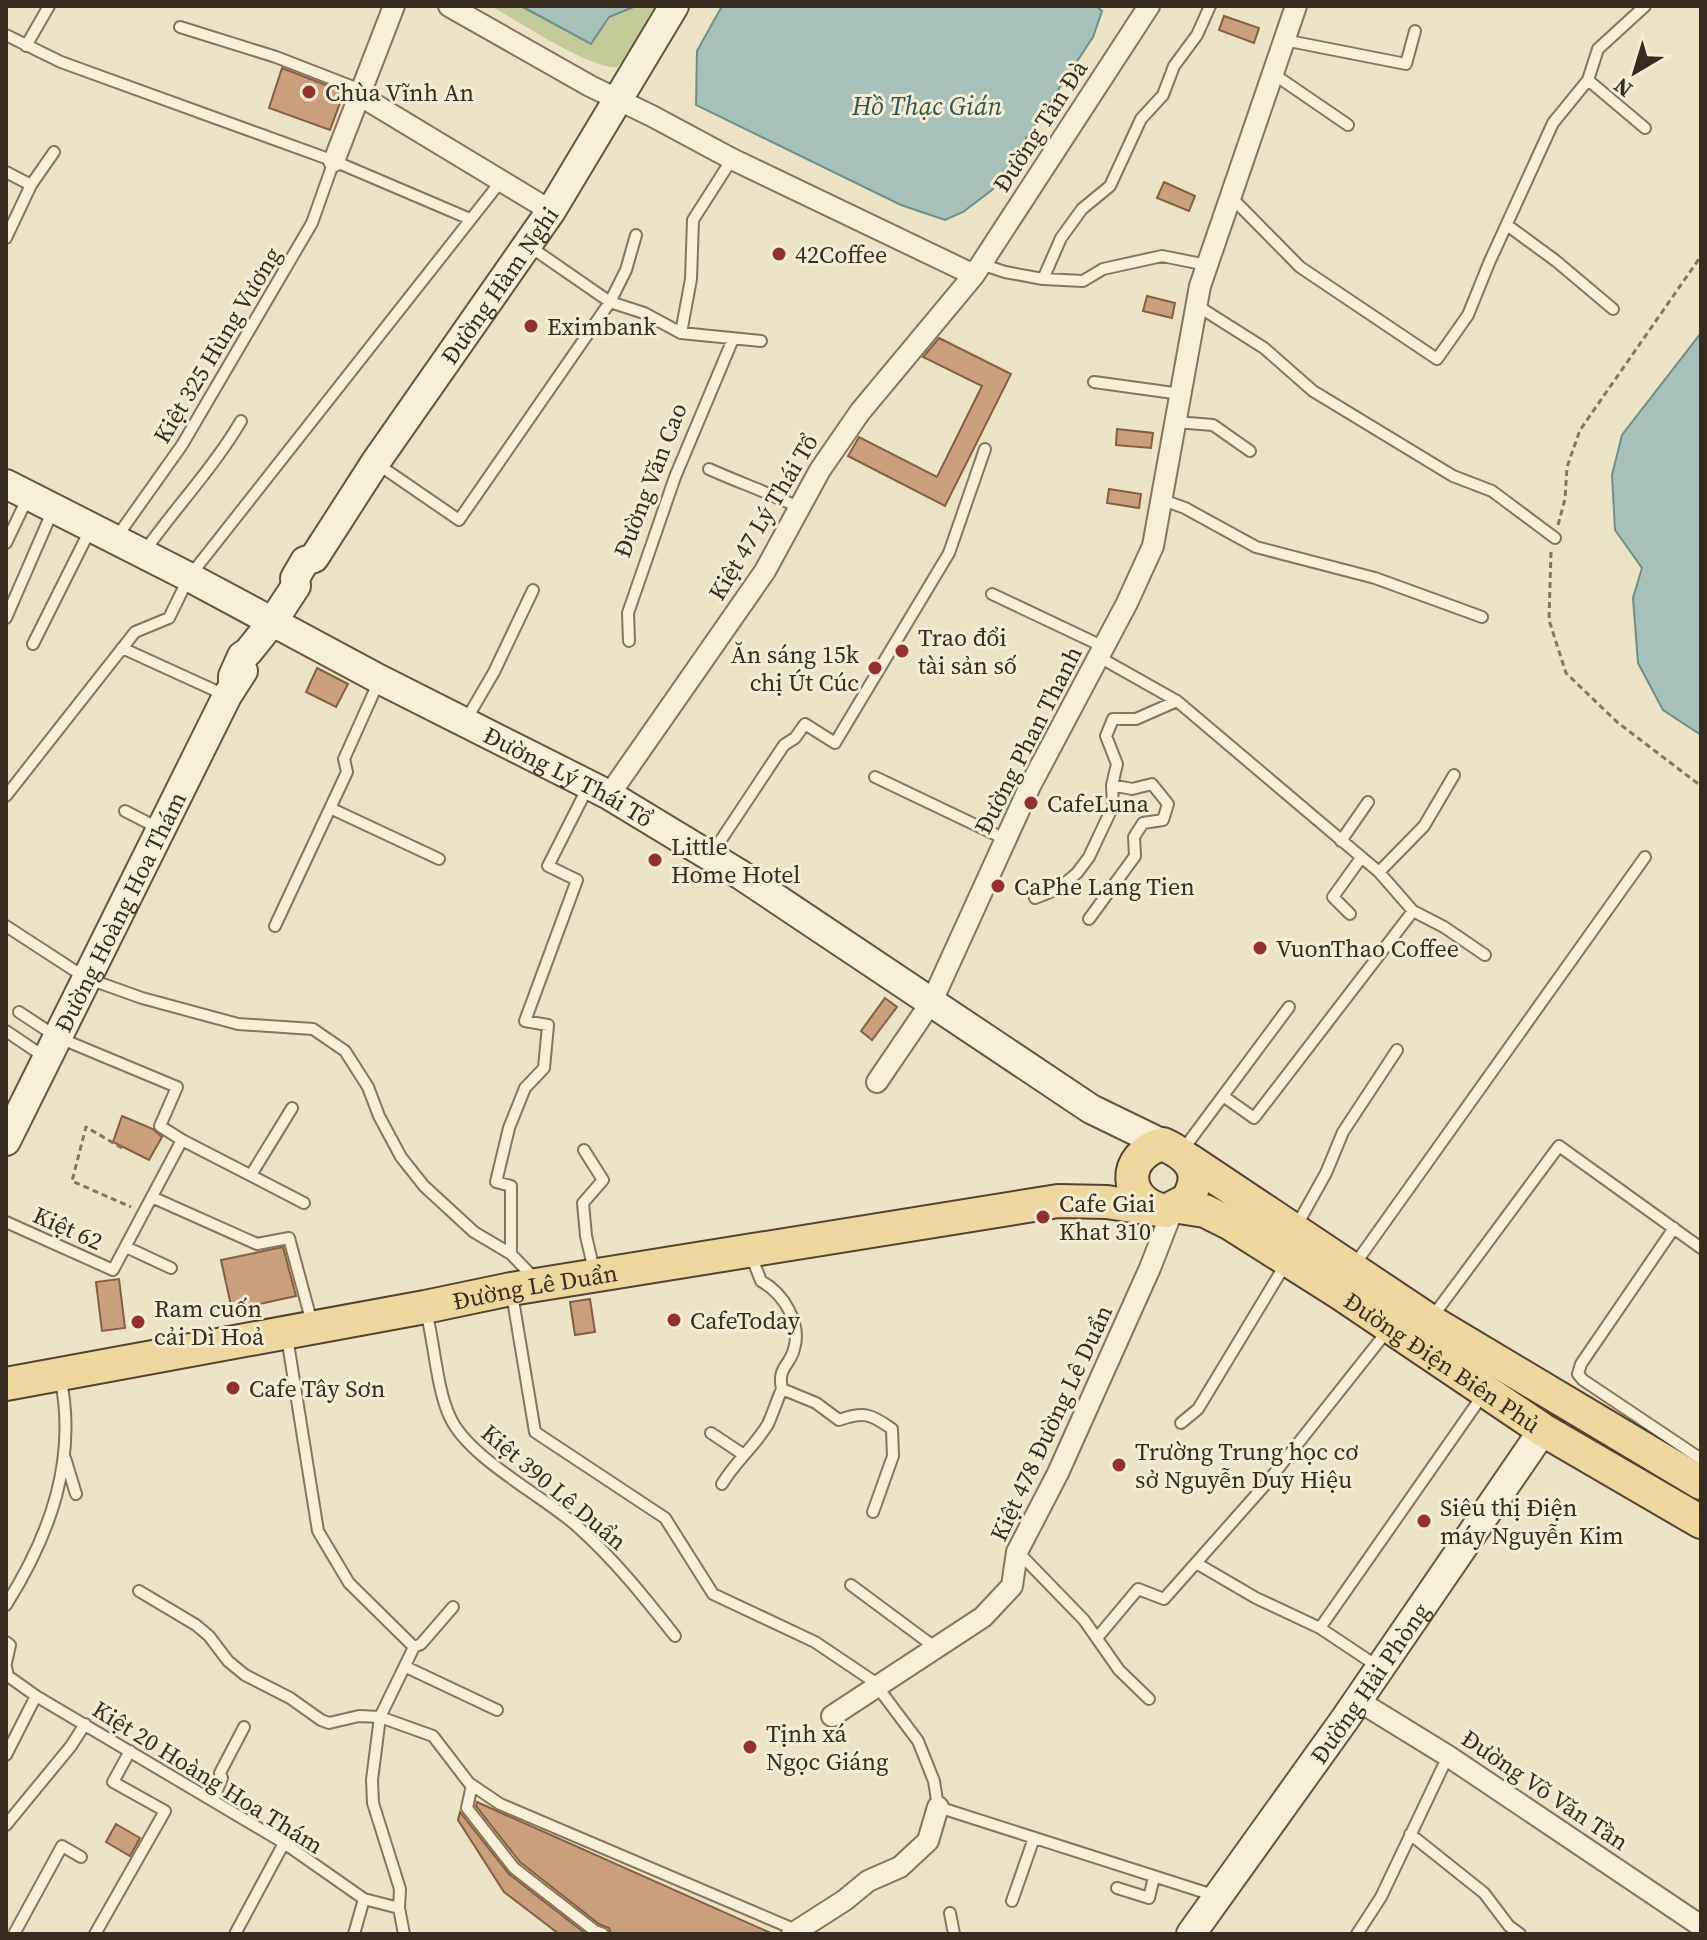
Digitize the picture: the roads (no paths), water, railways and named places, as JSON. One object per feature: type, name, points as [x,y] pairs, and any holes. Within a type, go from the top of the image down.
[{"type":"main road","name":"Đường Điện Biên Phủ","points":[[1161,1156],[1291,1245],[1390,1326],[1485,1391],[1543,1430],[1697,1522]]},
{"type":"main road","name":"Đường Lê Duẩn","points":[[1067,1200],[1161,1156]]},
{"type":"main road","points":[[1161,1156],[1195,1180],[1193,1191],[1170,1208],[1141,1201],[1132,1184],[1161,1156]]},
{"type":"main road","name":"Đường Lê Duẩn","points":[[6,1384],[595,1275],[1067,1200],[1170,1208]]},
{"type":"main road","name":"Đường Điện Biên Phủ","points":[[1170,1208],[1205,1211],[1231,1224],[1351,1269],[1430,1321],[1700,1476]]},
{"type":"street","points":[[334,161],[394,6]]},
{"type":"street","points":[[449,6],[732,159],[977,269]]},
{"type":"street","name":"Đường Hàm Nghi","points":[[273,621],[296,586],[304,585],[316,567],[314,558],[375,463],[551,211],[674,6]]},
{"type":"street","name":"Đường Tản Đà","points":[[977,269],[1149,6]]},
{"type":"street","name":"Đường Phan Thanh","points":[[877,1082],[932,1001],[1005,839],[1153,546],[1196,305],[1296,6]]},
{"type":"street","points":[[360,92],[551,211]]},
{"type":"street","name":"Kiệt 47 Lý Thái Tổ","points":[[599,790],[765,571],[820,470],[860,412],[977,269]]},
{"type":"street","name":"Đường Lý Thái Tổ","points":[[17,489],[379,679],[599,790],[710,857],[932,1001],[1161,1156]]},
{"type":"street","name":"Đường Hoàng Hoa Thám","points":[[6,1141],[230,690],[242,656],[273,621]]},
{"type":"street","name":"Kiệt 478 Đường Lê Duẩn","points":[[832,1716],[983,1617],[1012,1586],[1017,1552],[1064,1459],[1150,1268],[1170,1208]]},
{"type":"street","name":"Đường Hải Phòng","points":[[1191,1934],[1543,1430]]},
{"type":"street","name":"Đường Võ Văn Tần","points":[[1357,1700],[1448,1756],[1701,1926]]},
{"type":"street","points":[[794,1932],[845,1900],[868,1881],[900,1867],[928,1841],[938,1807]]},
{"type":"lane","points":[[26,46],[49,6]]},
{"type":"lane","points":[[1043,279],[1061,238],[1075,218],[1110,186],[1141,119],[1163,95],[1174,66],[1197,35],[1210,6]]},
{"type":"lane","points":[[1230,196],[1300,267],[1437,359],[1468,315],[1553,123],[1588,80],[1598,49],[1645,6]]},
{"type":"lane","points":[[180,27],[276,57],[360,92]]},
{"type":"lane","points":[[1284,40],[1406,64],[1415,31]]},
{"type":"lane","points":[[6,35],[61,62],[334,161],[470,219]]},
{"type":"lane","points":[[1272,73],[1348,125]]},
{"type":"lane","points":[[1588,80],[1645,128]]},
{"type":"lane","points":[[6,238],[31,185],[54,152]]},
{"type":"lane","points":[[681,333],[691,279],[693,220],[732,159]]},
{"type":"lane","name":"Kiệt 325 Hùng Vương","points":[[33,644],[103,534],[182,445],[312,223],[334,161]]},
{"type":"lane","points":[[6,172],[31,185]]},
{"type":"lane","points":[[6,796],[135,632],[169,618],[189,577],[501,181]]},
{"type":"lane","points":[[1507,225],[1613,309]]},
{"type":"lane","points":[[375,463],[459,520],[610,302],[626,270],[636,235]]},
{"type":"lane","points":[[527,245],[610,302],[644,313],[681,333],[761,341]]},
{"type":"lane","points":[[977,269],[1043,279],[1083,281],[1103,269],[1162,256],[1207,265]]},
{"type":"lane","points":[[1196,305],[1264,348],[1313,391],[1453,476],[1492,491],[1555,538]]},
{"type":"lane","name":"Đường Văn Cao","points":[[629,641],[628,613],[675,477],[733,339]]},
{"type":"lane","points":[[1094,382],[1181,394]]},
{"type":"lane","points":[[143,554],[241,421]]},
{"type":"lane","points":[[1176,422],[1213,425],[1250,451]]},
{"type":"lane","points":[[710,857],[784,745],[795,738],[805,724],[835,743],[949,553],[985,449]]},
{"type":"lane","points":[[709,469],[766,490],[800,508]]},
{"type":"lane","points":[[6,543],[17,489]]},
{"type":"lane","points":[[1163,500],[1185,508],[1256,547],[1330,565],[1482,617]]},
{"type":"lane","points":[[6,618],[54,507]]},
{"type":"lane","points":[[465,722],[494,672],[533,590]]},
{"type":"lane","points":[[992,594],[1101,652],[1177,701],[1379,872],[1413,911],[1444,927],[1485,955]]},
{"type":"lane","points":[[122,648],[230,690]]},
{"type":"lane","points":[[275,926],[347,772],[344,759],[379,679]]},
{"type":"lane","points":[[1035,898],[1058,889],[1077,873],[1089,857],[1113,806],[1112,785],[1117,764],[1106,736],[1113,719],[1136,719],[1177,701]]},
{"type":"lane","points":[[1379,872],[1424,826],[1454,775]]},
{"type":"lane","points":[[875,777],[1005,839]]},
{"type":"lane","points":[[1089,919],[1135,856],[1134,837],[1138,830],[1143,823],[1163,820],[1168,804],[1152,784],[1132,789],[1112,785]]},
{"type":"lane","points":[[599,790],[548,866],[577,880],[525,1021],[548,1025],[544,1068],[525,1088],[509,1128],[496,1182],[511,1186],[511,1254],[526,1287],[535,1432],[665,1518],[713,1594],[815,1642],[873,1681],[918,1741],[934,1781],[938,1807],[1217,1897]]},
{"type":"lane","points":[[1341,841],[1368,802]]},
{"type":"lane","points":[[330,808],[439,859]]},
{"type":"lane","points":[[125,811],[161,830]]},
{"type":"lane","points":[[1351,1269],[1645,857]]},
{"type":"lane","points":[[1350,914],[1333,897],[1361,858]]},
{"type":"lane","points":[[1223,1096],[1254,1118],[1413,911]]},
{"type":"lane","points":[[6,926],[86,978],[142,998],[238,1024],[313,1029],[345,1051],[368,1087],[379,1116],[401,1157],[424,1186],[474,1232],[511,1254]]},
{"type":"lane","points":[[1161,1156],[1223,1096],[1289,1007]]},
{"type":"lane","points":[[19,1012],[52,1048]]},
{"type":"lane","points":[[6,1031],[177,1087],[160,1126],[304,1203]]},
{"type":"lane","points":[[1181,1423],[1198,1409],[1291,1245],[1343,1132],[1397,1050]]},
{"type":"lane","points":[[251,1175],[292,1108]]},
{"type":"lane","points":[[171,1268],[126,1247],[182,1140]]},
{"type":"lane","points":[[1430,1321],[1559,1146],[1701,1248]]},
{"type":"lane","points":[[584,1150],[603,1180],[583,1203],[586,1236],[595,1275]]},
{"type":"lane","points":[[154,1198],[257,1244],[289,1238],[318,1531],[349,1583],[414,1647]]},
{"type":"lane","name":"Kiệt 62","points":[[6,1222],[113,1270],[126,1247]]},
{"type":"lane","points":[[1674,1228],[1581,1364],[1578,1374],[1700,1476]]},
{"type":"lane","points":[[722,1484],[732,1466],[768,1423],[782,1389],[781,1374],[785,1362],[792,1357],[796,1346],[793,1320],[775,1289],[761,1281],[750,1251]]},
{"type":"lane","name":"Kiệt 390 Lê Duẩn","points":[[425,1307],[449,1417],[461,1435],[506,1474],[577,1525],[615,1562],[675,1636]]},
{"type":"lane","points":[[1097,1638],[1138,1589],[1164,1599],[1265,1485],[1390,1326]]},
{"type":"lane","points":[[6,1605],[21,1582],[58,1493],[65,1456],[67,1406],[60,1375]]},
{"type":"lane","points":[[782,1389],[816,1403],[839,1420],[856,1414],[874,1416],[892,1429],[893,1456],[873,1512]]},
{"type":"lane","points":[[1320,1628],[1485,1391]]},
{"type":"lane","points":[[711,1433],[744,1455]]},
{"type":"lane","points":[[65,1456],[76,1494]]},
{"type":"lane","points":[[1017,1552],[1084,1620],[1119,1670],[1149,1699]]},
{"type":"lane","points":[[1196,1563],[1256,1598],[1320,1628],[1379,1667]]},
{"type":"lane","points":[[851,1585],[936,1648]]},
{"type":"lane","points":[[139,1591],[196,1625],[245,1675],[290,1698],[321,1720],[329,1723],[359,1716],[380,1717],[433,1736],[472,1785],[500,1804],[794,1932]]},
{"type":"lane","points":[[404,1934],[399,1908],[400,1889],[373,1803],[372,1780],[380,1717],[414,1647],[421,1644],[453,1607]]},
{"type":"lane","name":"Kiệt 20 Hoàng Hoa Thám","points":[[6,1642],[10,1645],[6,1665],[8,1676],[36,1696],[284,1843],[364,1899],[399,1908]]},
{"type":"lane","points":[[406,1667],[497,1710]]},
{"type":"lane","points":[[6,1755],[36,1696]]},
{"type":"lane","points":[[6,1825],[71,1746],[85,1724]]},
{"type":"lane","points":[[213,1800],[222,1778],[220,1773],[244,1727]]},
{"type":"lane","points":[[95,1934],[165,1811],[113,1782],[130,1751]]},
{"type":"lane","points":[[1357,1934],[1381,1897],[1448,1756]]},
{"type":"lane","points":[[472,1785],[467,1808],[514,1868],[603,1934]]},
{"type":"lane","points":[[1410,1834],[1484,1893],[1515,1932]]},
{"type":"lane","points":[[1012,1901],[1034,1838]]},
{"type":"lane","points":[[235,1934],[284,1843]]},
{"type":"lane","points":[[14,1934],[62,1846],[81,1857]]},
{"type":"lane","points":[[1117,1888],[1149,1898],[1154,1877]]},
{"type":"lane","points":[[354,1934],[364,1899]]},
{"type":"lane","points":[[950,1913],[954,1934]]},
{"type":"water","points":[[521,6],[636,6],[609,17],[591,44]]},
{"type":"water","name":"Hồ Thạc Gián","points":[[722,6],[1096,6],[1102,11],[1093,37],[992,190],[963,212],[945,220],[901,205],[696,105],[697,51]]},
{"type":"water","points":[[1701,333],[1701,735],[1663,710],[1638,663],[1633,598],[1642,568],[1615,530],[1612,475],[1622,435]]},
{"type":"place","name":"Chùa Vĩnh An","points":[[309,92]]},
{"type":"place","name":"42Coffee","points":[[779,254]]},
{"type":"place","name":"Eximbank","points":[[531,326]]},
{"type":"place","name":"Trao đổi tài sản số","points":[[902,651]]},
{"type":"place","name":"Ăn sáng 15k chị Út Cúc","points":[[875,668]]},
{"type":"place","name":"CafeLuna","points":[[1031,803]]},
{"type":"place","name":"Little Home Hotel","points":[[655,860]]},
{"type":"place","name":"CaPhe Lang Tien","points":[[998,886]]},
{"type":"place","name":"VuonThao Coffee","points":[[1260,948]]},
{"type":"place","name":"Cafe Giai Khat 310","points":[[1043,1217]]},
{"type":"place","name":"CafeToday","points":[[674,1320]]},
{"type":"place","name":"Ram cuốn cải Dì Hoả","points":[[138,1322]]},
{"type":"place","name":"Cafe Tây Sơn","points":[[233,1388]]},
{"type":"place","name":"Trường Trung học cơ sở Nguyễn Duy Hiệu","points":[[1119,1465]]},
{"type":"place","name":"Siêu thị Điện máy Nguyễn Kim","points":[[1424,1521]]},
{"type":"place","name":"Tịnh xá Ngọc Giáng","points":[[750,1747]]}]
